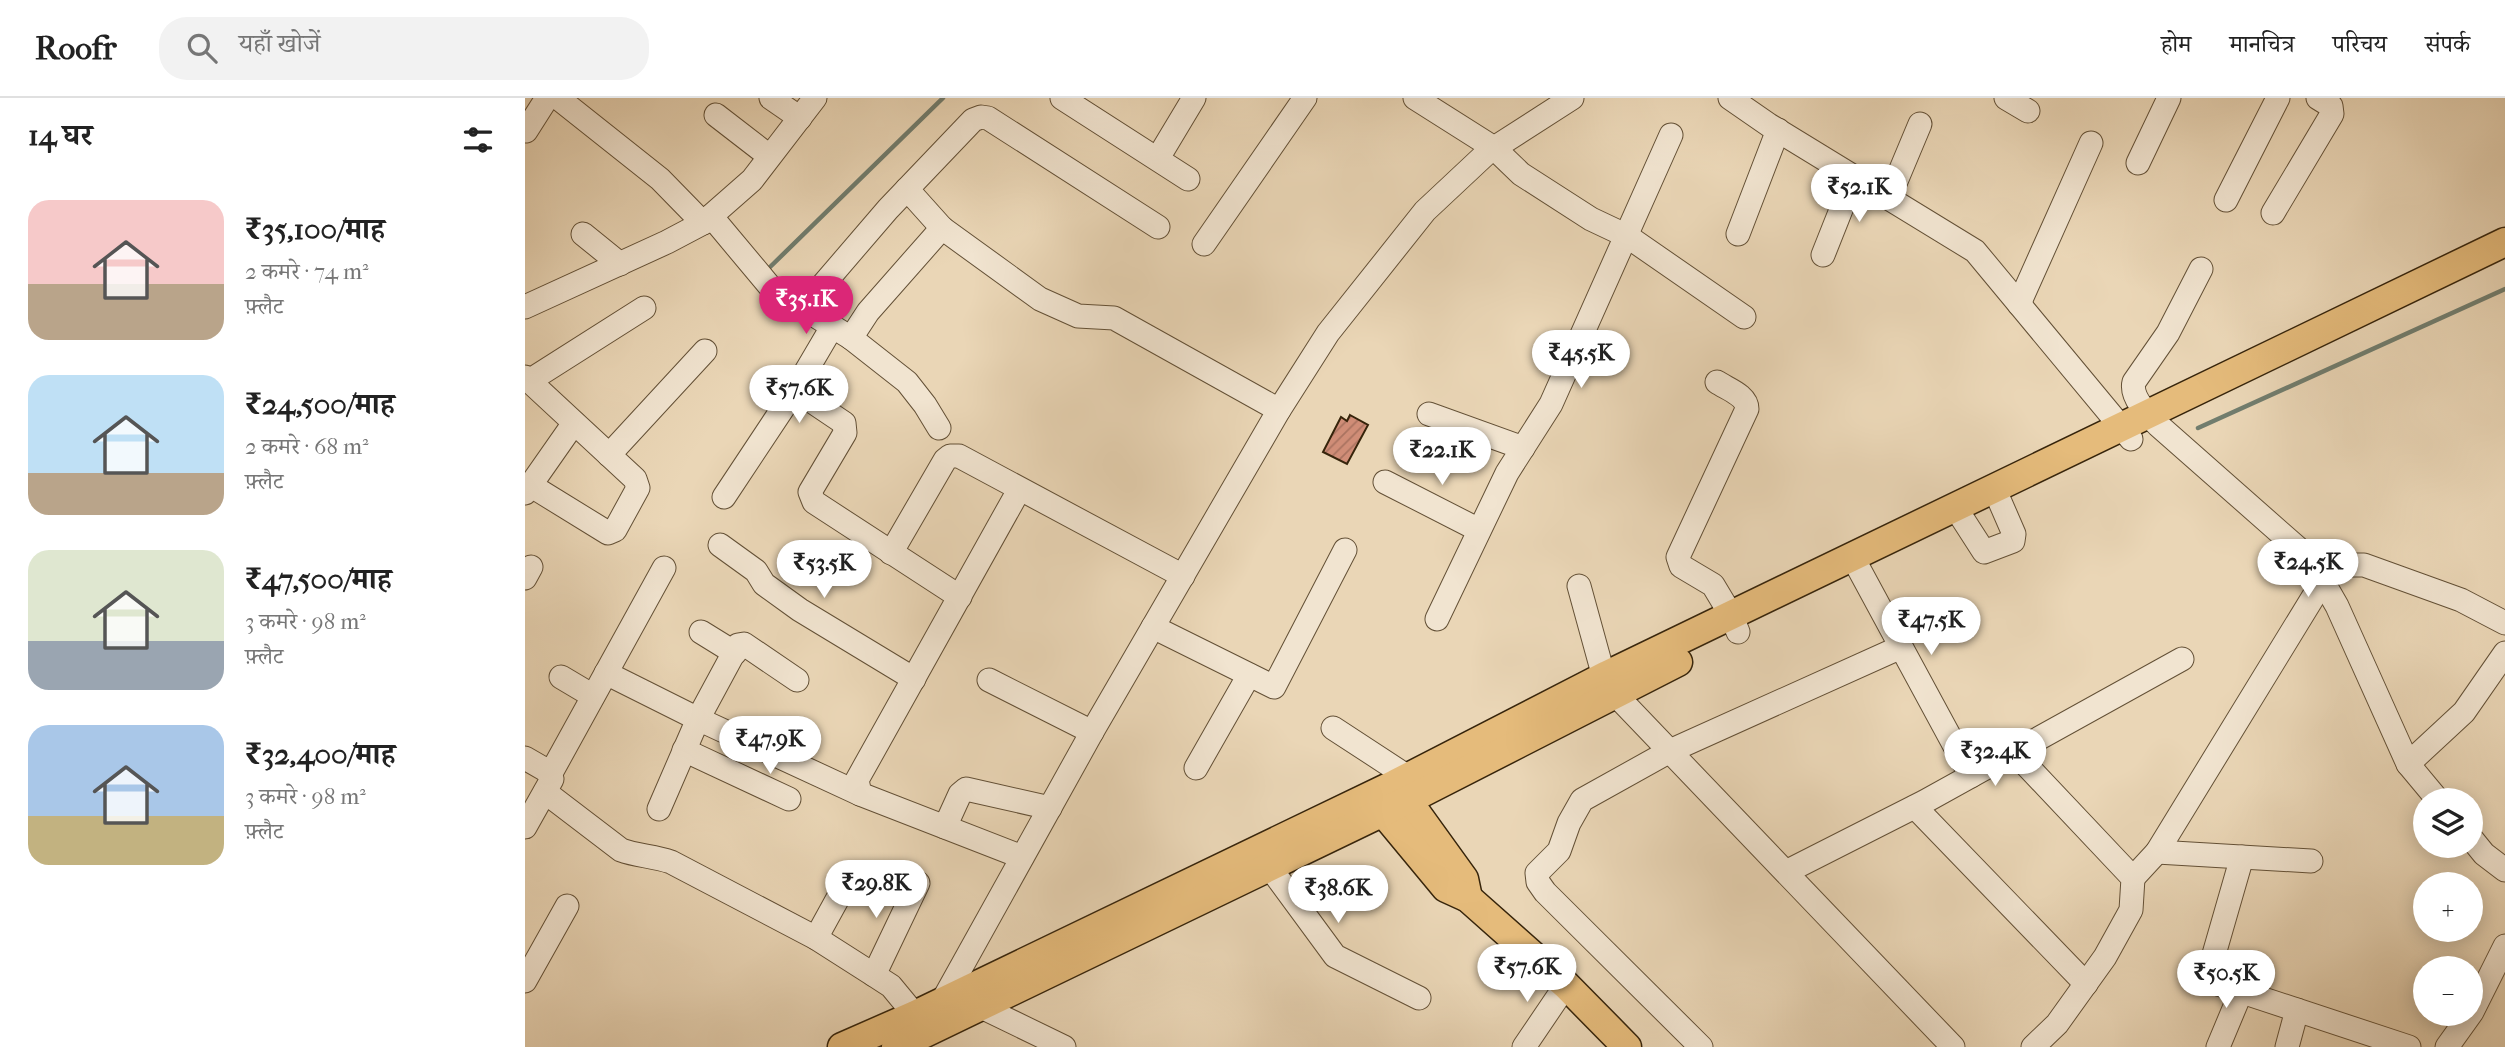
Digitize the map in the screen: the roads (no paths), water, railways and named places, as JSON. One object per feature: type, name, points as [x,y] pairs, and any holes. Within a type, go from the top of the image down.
[{"type":"main road","points":[[896,1047],[960,1001],[1262,858],[1734,623],[1857,566],[2153,420],[2505,243]]},
{"type":"main road","points":[[2153,420],[2505,260]]},
{"type":"main road","points":[[1393,793],[1447,888],[1468,898],[1566,985],[1627,1047]]},
{"type":"main road","points":[[842,1047],[923,1026],[960,1001]]},
{"type":"street","points":[[526,131],[547,98]]},
{"type":"street","points":[[558,98],[707,219],[772,289],[841,332],[907,382],[939,428]]},
{"type":"street","points":[[771,98],[800,118]]},
{"type":"street","points":[[525,307],[620,264],[707,219],[752,180],[815,98]]},
{"type":"street","points":[[1062,98],[1188,179]]},
{"type":"street","points":[[1157,158],[1194,98]]},
{"type":"street","points":[[1204,244],[1305,98]]},
{"type":"street","points":[[1415,98],[1494,148],[1521,174],[1591,219],[1627,236],[1744,317]]},
{"type":"street","points":[[1064,1047],[960,1001],[1022,857],[1279,410],[1328,333],[1425,211],[1494,148],[1572,98]]},
{"type":"street","points":[[1730,98],[1975,251],[2126,433]]},
{"type":"street","points":[[2006,98],[2028,111]]},
{"type":"street","points":[[2139,163],[2169,98]]},
{"type":"street","points":[[2226,200],[2278,98]]},
{"type":"street","points":[[2273,213],[2332,114],[2330,106],[2318,98]]},
{"type":"street","points":[[716,115],[769,156]]},
{"type":"street","points":[[803,309],[907,189],[973,120],[981,117],[988,118],[1158,227]]},
{"type":"street","points":[[1889,198],[1920,124]]},
{"type":"street","points":[[1738,234],[1778,130]]},
{"type":"street","points":[[1437,619],[1507,472],[1551,404],[1671,135]]},
{"type":"street","points":[[2019,304],[2091,143]]},
{"type":"street","points":[[1823,255],[1854,177]]},
{"type":"street","points":[[907,189],[942,229],[1039,299],[1078,316],[1114,318],[1279,410]]},
{"type":"street","points":[[724,498],[795,390],[841,332],[868,312],[942,229]]},
{"type":"street","points":[[583,234],[620,264]]},
{"type":"street","points":[[2201,269],[2168,333],[2132,387],[2153,420],[2310,559],[2337,606],[2408,764],[2428,788]]},
{"type":"street","points":[[574,423],[527,489],[612,533],[638,488],[635,479],[527,379],[644,308]]},
{"type":"street","points":[[609,455],[705,351]]},
{"type":"street","points":[[1717,382],[1744,399],[1748,409],[1678,562],[1713,585],[1734,623]]},
{"type":"street","points":[[795,390],[843,422],[846,427],[810,492],[810,498],[960,597]]},
{"type":"street","points":[[1429,414],[1523,448]]},
{"type":"street","points":[[891,552],[945,460],[950,456],[960,456],[1183,576]]},
{"type":"street","points":[[1385,482],[1479,530]]},
{"type":"street","points":[[860,794],[857,780],[1019,490]]},
{"type":"street","points":[[1960,515],[1984,552],[2013,541],[2014,534],[1998,496]]},
{"type":"street","points":[[720,545],[755,571],[764,584],[800,610],[913,679]]},
{"type":"street","points":[[1153,627],[1274,687],[1345,550]]},
{"type":"street","points":[[2033,1047],[2057,1024],[2105,957],[2131,910],[2133,878],[2157,852],[2321,577],[2351,565],[2364,565],[2461,600],[2505,623]]},
{"type":"street","points":[[1857,566],[1971,776]]},
{"type":"street","points":[[525,827],[664,568]]},
{"type":"street","points":[[1579,586],[1609,685],[1953,1047]]},
{"type":"street","points":[[701,632],[734,653]]},
{"type":"street","points":[[659,809],[698,719],[738,646],[744,644],[797,680]]},
{"type":"street","points":[[1701,1047],[1538,883],[1537,873],[1559,851],[1569,823],[1582,800],[1670,751],[1901,647]]},
{"type":"street","points":[[2408,764],[2464,712],[2505,653]]},
{"type":"street","points":[[1786,872],[1915,807],[2182,660]]},
{"type":"street","points":[[606,673],[860,794],[1022,857]]},
{"type":"street","points":[[1196,768],[1249,675]]},
{"type":"street","points":[[561,677],[593,696]]},
{"type":"street","points":[[989,680],[1092,732]]},
{"type":"street","points":[[1333,728],[1393,793]]},
{"type":"street","points":[[684,750],[789,799]]},
{"type":"street","points":[[2014,752],[2133,878]]},
{"type":"street","points":[[525,758],[621,850],[671,862],[817,938],[891,986],[923,1026]]},
{"type":"street","points":[[945,827],[960,794],[966,789],[1050,808]]},
{"type":"street","points":[[1915,807],[2086,984]]},
{"type":"street","points":[[2157,852],[2311,861]]},
{"type":"street","points":[[2483,853],[2505,870]]},
{"type":"street","points":[[2242,857],[2208,975],[2221,985],[2409,1047]]},
{"type":"street","points":[[1262,858],[1335,956],[1419,998]]},
{"type":"street","points":[[817,938],[849,878]]},
{"type":"street","points":[[874,975],[918,883]]},
{"type":"street","points":[[525,981],[568,906]]},
{"type":"street","points":[[2447,1047],[2472,1012],[2503,958]]},
{"type":"street","points":[[1524,1047],[1566,985]]},
{"type":"street","points":[[2218,1047],[2241,992]]},
{"type":"street","points":[[2287,1047],[2297,1010]]},
{"type":"waterway","points":[[768,269],[943,98]]},
{"type":"waterway","points":[[2198,428],[2505,289]]}]
